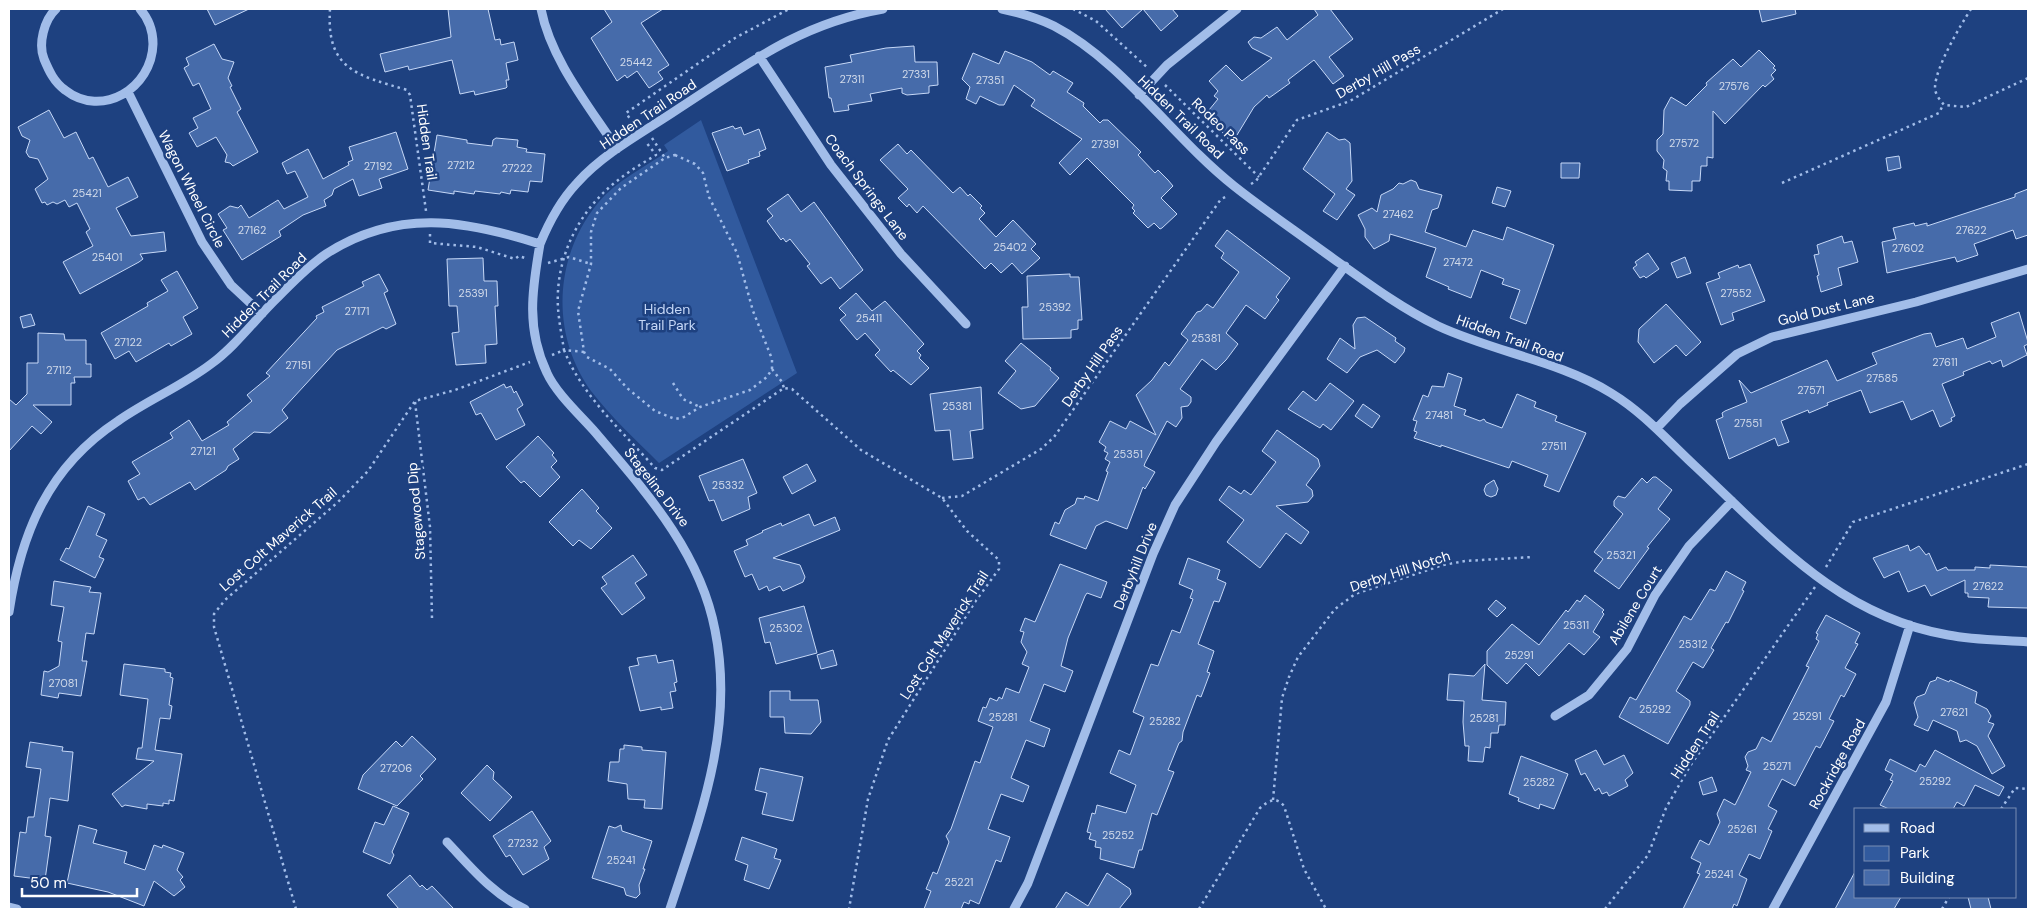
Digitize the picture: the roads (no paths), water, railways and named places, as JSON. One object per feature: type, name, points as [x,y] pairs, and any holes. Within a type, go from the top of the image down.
[{"type":"street","points":[[56,9],[43,33],[42,55],[50,75],[66,91],[86,100],[108,100],[128,92],[144,77],[152,56],[153,35],[145,14],[140,9]]},
{"type":"street","points":[[541,9],[556,53],[617,149]]},
{"type":"street","name":"Hidden Trail Road","points":[[9,612],[19,557],[27,532],[49,491],[82,450],[112,425],[213,363],[306,270],[326,254],[345,244],[389,228],[439,222],[465,224],[540,244],[548,224],[577,183],[617,149],[759,56],[810,29],[858,11],[883,9]]},
{"type":"street","name":"Hidden Trail Road","points":[[1002,9],[1033,17],[1055,26],[1082,43],[1109,65],[1206,162],[1234,186],[1413,314],[1443,328],[1569,374],[1609,392],[1657,428],[1775,544],[1829,586],[1855,601],[1910,625],[1946,635],[2028,642]]},
{"type":"street","points":[[1139,95],[1167,65],[1237,9]]},
{"type":"street","name":"Coach Springs Lane","points":[[759,56],[837,172],[901,254],[966,324]]},
{"type":"street","name":"Wagon Wheel Circle","points":[[128,92],[202,242],[231,285],[262,314]]},
{"type":"street","name":"Stageline Drive","points":[[540,244],[531,303],[533,327],[548,375],[653,501],[681,540],[699,579],[715,628],[721,682],[721,711],[716,756],[703,806],[670,909]]},
{"type":"street","name":"Derbyhill Drive","points":[[1014,909],[1028,883],[1153,554],[1175,505],[1216,442],[1345,266]]},
{"type":"street","name":"Gold Dust Lane","points":[[1657,428],[1680,404],[1737,354],[1772,336],[1916,302],[2028,269]]},
{"type":"street","name":"Abilene Court","points":[[1555,716],[1589,695],[1627,649],[1655,595],[1690,546],[1732,501]]},
{"type":"street","name":"Rockridge Road","points":[[1773,909],[1886,702],[1910,625]]},
{"type":"street","points":[[447,842],[484,882],[516,905],[525,909]]},
{"type":"street","points":[[9,908],[17,909]]},
{"type":"park label","name":"Hidden Trail Park","points":[[667,318]]}]
